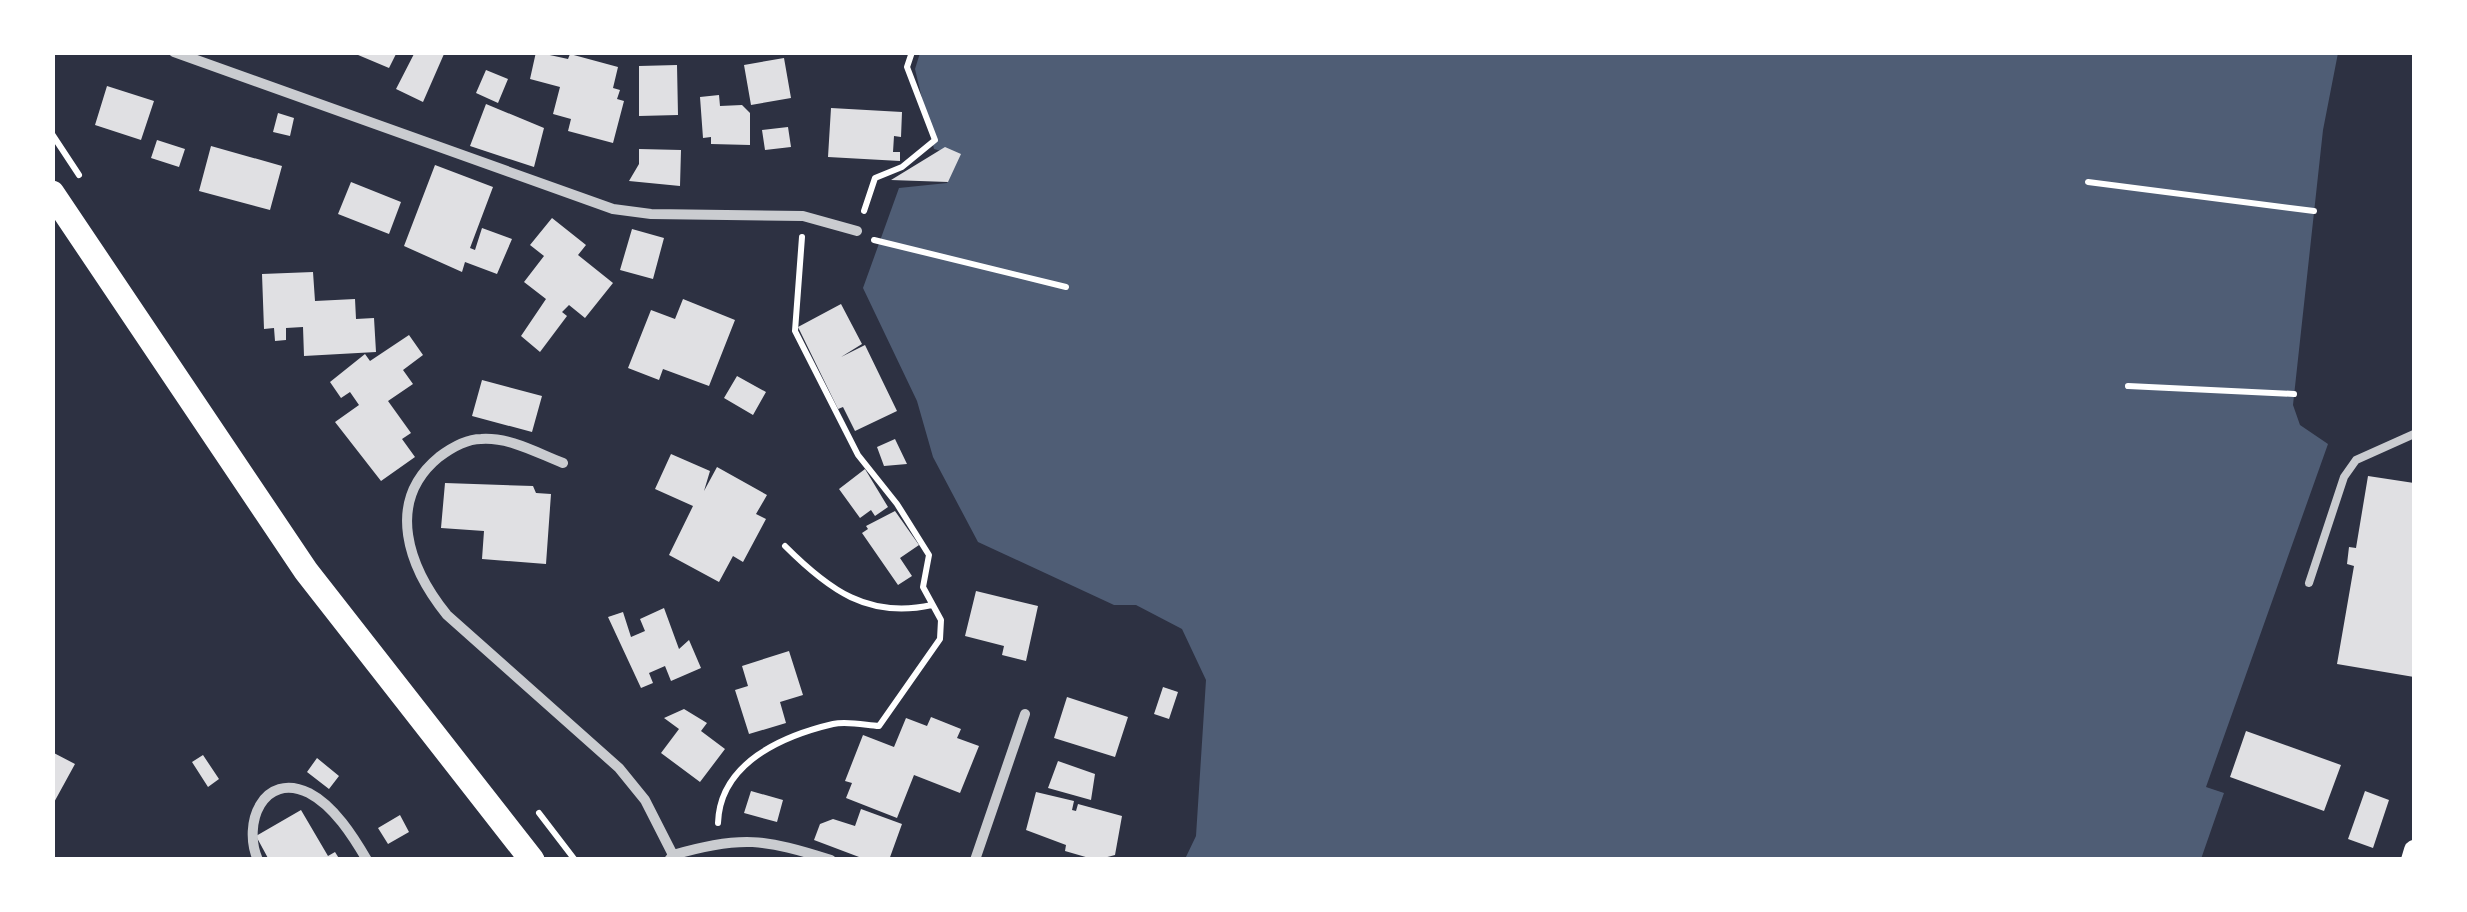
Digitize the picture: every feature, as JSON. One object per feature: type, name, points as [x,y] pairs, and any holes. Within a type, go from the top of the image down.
[{"type":"main road","points":[[52,193],[306,572],[532,860]]},
{"type":"main road","points":[[2411,860],[2414,850]]},
{"type":"street","points":[[174,52],[613,209],[651,214],[804,216],[857,231]]},
{"type":"street","points":[[563,464],[505,440],[477,438],[450,449],[427,468],[410,494],[406,530],[413,562],[424,586],[447,615],[619,768],[645,800],[671,858],[718,844],[769,840],[832,860]]},
{"type":"street","points":[[975,860],[1025,714]]},
{"type":"street","points":[[258,860],[250,838],[258,805],[274,792],[293,790],[309,794],[347,828],[367,860]]},
{"type":"lane","points":[[2309,583],[2356,460],[2414,434]]},
{"type":"path","points":[[857,231],[875,178],[902,167],[934,140],[908,67],[912,52]]},
{"type":"path","points":[[52,134],[84,183]]},
{"type":"path","points":[[2088,182],[2314,211]]},
{"type":"path","points":[[718,844],[718,814],[740,767],[769,748],[836,723],[880,726],[940,639],[940,620],[923,587],[929,555],[897,504],[858,455],[796,332],[804,216]]},
{"type":"path","points":[[872,240],[1066,287]]},
{"type":"path","points":[[2128,386],[2294,394]]},
{"type":"path","points":[[785,546],[816,577],[872,607],[898,612],[932,605]]},
{"type":"path","points":[[527,798],[576,860]]},
{"type":"water","points":[[920,53],[2338,53],[2323,130],[2293,405],[2300,425],[2328,444],[2206,787],[2224,793],[2201,859],[1185,859],[1196,836],[1206,680],[1182,629],[1136,605],[1114,605],[978,542],[933,457],[917,401],[863,288],[899,188],[947,183],[959,156],[934,149],[915,69]]},
{"type":"building","points":[[351,52],[397,52],[389,68]]},
{"type":"building","points":[[415,52],[444,54],[423,102],[396,89]]},
{"type":"building","points":[[536,52],[568,59],[570,54],[618,67],[613,88],[620,90],[617,99],[624,101],[613,143],[568,131],[571,119],[553,114],[560,87],[530,79]]},
{"type":"building","points":[[784,58],[791,98],[751,105],[744,65]]},
{"type":"building","points":[[677,65],[678,115],[639,116],[639,66]]},
{"type":"building","points":[[486,70],[508,79],[498,103],[476,93]]},
{"type":"building","points":[[107,86],[154,101],[141,140],[95,125]]},
{"type":"building","points":[[719,95],[720,106],[742,105],[750,113],[750,145],[711,144],[711,137],[703,138],[700,97]]},
{"type":"building","points":[[486,104],[544,128],[534,167],[470,146]]},
{"type":"building","points":[[831,108],[902,112],[901,137],[894,136],[893,152],[900,152],[900,161],[828,157]]},
{"type":"building","points":[[278,113],[294,118],[290,136],[273,132]]},
{"type":"building","points":[[788,127],[791,147],[765,150],[762,130]]},
{"type":"building","points":[[157,140],[185,149],[179,167],[151,158]]},
{"type":"building","points":[[211,146],[282,166],[270,210],[199,191]]},
{"type":"building","points":[[945,147],[961,154],[948,182],[891,180]]},
{"type":"building","points":[[639,149],[681,150],[680,186],[629,181],[639,164]]},
{"type":"building","points":[[435,165],[493,187],[470,248],[475,250],[482,228],[512,239],[497,274],[465,262],[462,272],[404,246]]},
{"type":"building","points":[[351,182],[401,202],[389,234],[338,214]]},
{"type":"building","points":[[552,218],[586,245],[578,255],[613,283],[585,318],[569,305],[562,312],[567,316],[540,352],[521,336],[546,299],[524,282],[544,256],[530,245]]},
{"type":"building","points":[[632,229],[664,238],[653,279],[620,270]]},
{"type":"building","points":[[313,272],[315,301],[355,299],[356,319],[374,318],[376,352],[304,356],[303,327],[286,328],[286,340],[275,341],[274,328],[264,329],[262,274]]},
{"type":"building","points":[[683,299],[735,320],[709,386],[663,369],[659,380],[628,368],[651,310],[675,319]]},
{"type":"building","points":[[841,304],[862,344],[841,357],[865,345],[897,411],[855,431],[843,407],[838,409],[798,327]]},
{"type":"building","points":[[409,335],[423,355],[403,370],[413,384],[388,401],[411,433],[402,439],[415,457],[381,481],[335,422],[359,405],[350,392],[341,398],[330,382],[365,354],[370,361]]},
{"type":"building","points":[[737,376],[766,392],[753,415],[724,398]]},
{"type":"building","points":[[482,380],[542,396],[532,432],[472,416]]},
{"type":"building","points":[[895,439],[907,464],[884,466],[877,447]]},
{"type":"building","points":[[671,454],[710,471],[704,491],[717,467],[767,495],[756,514],[766,519],[743,562],[733,556],[719,582],[669,555],[693,506],[655,489]]},
{"type":"building","points":[[865,469],[888,507],[875,516],[871,510],[860,518],[839,489]]},
{"type":"building","points":[[2368,476],[2414,483],[2414,677],[2337,664],[2354,566],[2347,564],[2349,547],[2356,548]]},
{"type":"building","points":[[445,483],[533,486],[536,493],[551,494],[546,564],[482,559],[484,531],[441,528]]},
{"type":"building","points":[[895,511],[919,545],[900,558],[912,576],[898,585],[862,533],[868,529],[866,526]]},
{"type":"building","points":[[976,591],[1038,606],[1026,661],[1002,655],[1004,646],[965,636]]},
{"type":"building","points":[[664,608],[679,649],[689,640],[701,668],[671,681],[665,666],[649,673],[653,683],[641,688],[608,617],[623,612],[631,637],[645,631],[640,619]]},
{"type":"building","points":[[789,651],[803,695],[780,702],[786,723],[749,734],[735,690],[748,686],[742,666]]},
{"type":"building","points":[[1163,687],[1178,692],[1169,719],[1154,714]]},
{"type":"building","points":[[1067,697],[1128,717],[1115,757],[1054,738]]},
{"type":"building","points":[[684,709],[707,723],[701,731],[725,749],[700,782],[661,753],[679,729],[664,718]]},
{"type":"building","points":[[931,717],[961,729],[957,738],[979,746],[960,793],[914,775],[897,818],[846,798],[852,783],[845,781],[863,735],[894,747],[906,718],[927,726]]},
{"type":"building","points":[[2246,731],[2341,765],[2324,811],[2230,777]]},
{"type":"building","points":[[52,752],[75,764],[52,806]]},
{"type":"building","points":[[203,755],[219,779],[208,787],[192,762]]},
{"type":"building","points":[[317,758],[339,776],[329,789],[307,772]]},
{"type":"building","points":[[1058,761],[1095,774],[1091,800],[1048,788]]},
{"type":"building","points":[[751,791],[783,800],[777,822],[744,813]]},
{"type":"building","points":[[2365,791],[2389,800],[2373,848],[2348,839]]},
{"type":"building","points":[[1036,792],[1074,801],[1072,810],[1076,811],[1078,804],[1122,816],[1115,855],[1096,860],[1065,851],[1066,845],[1026,830]]},
{"type":"building","points":[[861,809],[902,824],[889,860],[867,860],[814,840],[820,824],[833,819],[855,826]]},
{"type":"building","points":[[301,810],[328,856],[335,852],[340,860],[269,860],[256,836]]},
{"type":"building","points":[[400,815],[409,832],[388,844],[378,828]]}]
